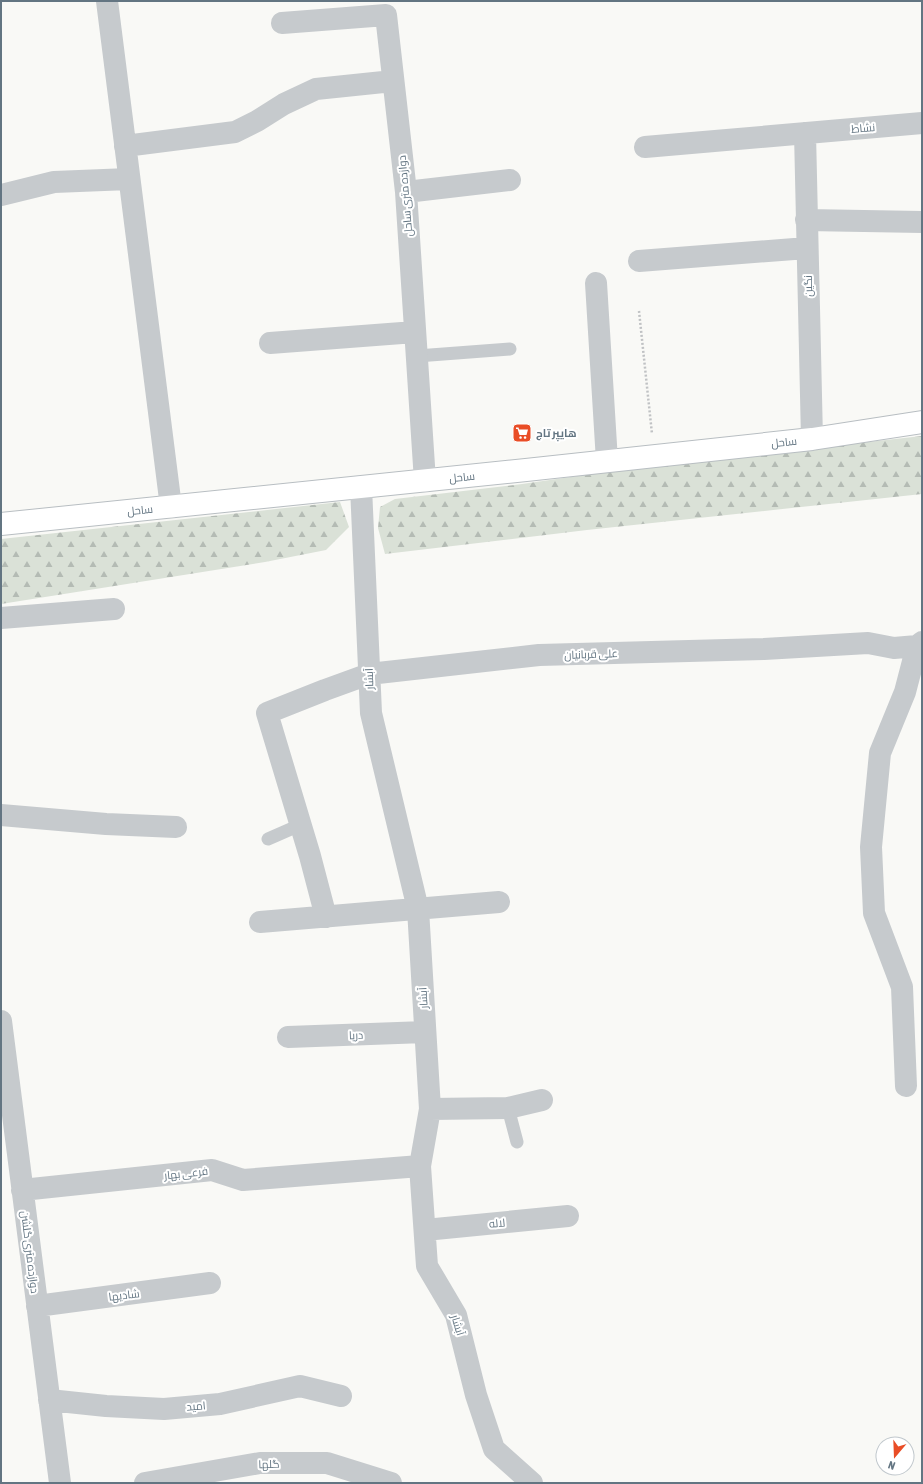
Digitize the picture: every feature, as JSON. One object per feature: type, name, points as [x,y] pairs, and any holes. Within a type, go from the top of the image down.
[{"type":"street","points":[[107,1],[171,507]]},
{"type":"street","name":"دوازده متری ساحل","points":[[282,23],[386,15],[406,192],[425,481]]},
{"type":"street","points":[[125,146],[235,132],[257,121],[284,104],[316,89],[393,81]]},
{"type":"street","name":"نشاط","points":[[645,147],[922,123]]},
{"type":"street","name":"نگین","points":[[804,133],[812,439]]},
{"type":"street","points":[[1,195],[54,182],[129,179]]},
{"type":"street","points":[[406,192],[510,180]]},
{"type":"street","points":[[806,220],[922,222]]},
{"type":"street","points":[[639,260],[807,248]]},
{"type":"street","points":[[596,283],[606,462]]},
{"type":"street","points":[[270,343],[415,332]]},
{"type":"street","name":"ساحل","points":[[1,524],[606,462],[812,439],[922,422]]},
{"type":"street","name":"آبشار","points":[[361,487],[371,713],[418,909],[430,1109],[420,1166],[428,1266],[456,1315],[476,1395],[494,1449],[523,1480]]},
{"type":"street","points":[[1,618],[114,609]]},
{"type":"street","name":"علی قربانیان","points":[[300,825],[267,714],[369,674],[539,656],[764,649],[868,643],[894,648],[919,644]]},
{"type":"street","points":[[906,1086],[902,987],[874,913],[871,847],[880,753],[905,692],[919,644]]},
{"type":"street","points":[[1,814],[106,824],[176,828]]},
{"type":"street","points":[[300,825],[326,917]]},
{"type":"street","points":[[260,922],[499,902]]},
{"type":"street","name":"دوازده متری گلشن","points":[[1,1021],[60,1483]]},
{"type":"street","name":"دریا","points":[[288,1037],[425,1032]]},
{"type":"street","points":[[430,1109],[508,1108],[542,1100]]},
{"type":"street","name":"فرعی بهار","points":[[22,1190],[212,1170],[243,1180],[420,1166]]},
{"type":"street","name":"لاله","points":[[425,1230],[568,1216]]},
{"type":"street","name":"شادیها","points":[[37,1306],[210,1283]]},
{"type":"street","name":"امید","points":[[49,1400],[106,1406],[164,1409],[220,1404],[300,1386],[340,1396]]},
{"type":"street","name":"گلها","points":[[145,1483],[260,1463],[327,1463],[391,1483]]},
{"type":"lane","points":[[417,356],[510,349]]},
{"type":"lane","points":[[268,839],[300,825]]},
{"type":"lane","points":[[508,1108],[517,1142]]},
{"type":"path","points":[[639,311],[655,456]]},
{"type":"green space","points":[[922,436],[922,494],[587,530],[385,554],[378,528],[380,507],[395,499],[522,484],[633,468]]},
{"type":"green space","points":[[340,502],[349,527],[326,550],[265,562],[1,604],[1,539]]},
{"type":"place","name":"هایپر تاج","points":[[522,433]]}]
